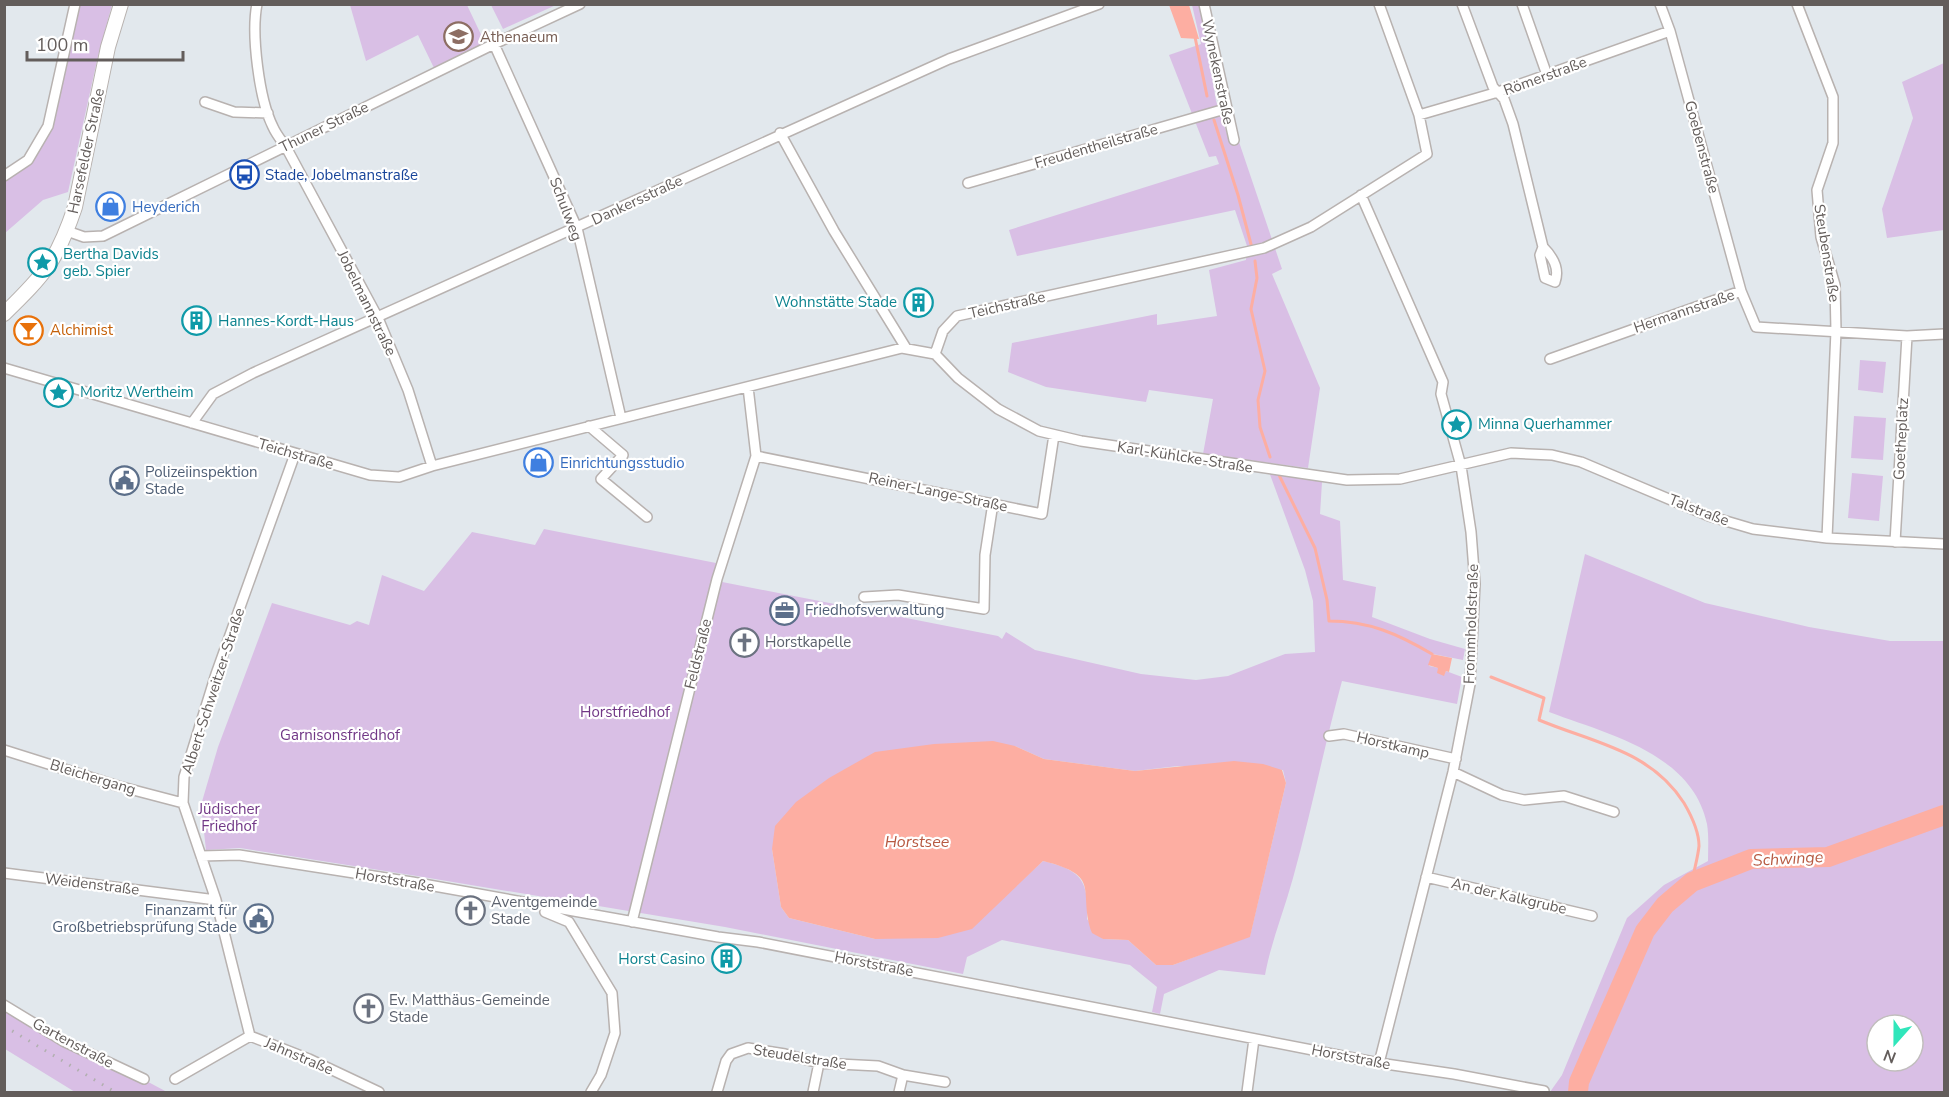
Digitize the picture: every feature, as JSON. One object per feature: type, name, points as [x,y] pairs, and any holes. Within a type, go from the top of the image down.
[{"type":"main road","name":"Harsefelder Straße","points":[[4,314],[46,273],[67,231],[75,207],[108,46],[121,4]]},
{"type":"street","points":[[4,176],[28,160],[48,126],[75,4]]},
{"type":"street","name":"Jobelmannstraße","points":[[257,4],[254,20],[257,29],[256,54],[272,127],[286,147],[378,318],[408,390],[432,466]]},
{"type":"street","name":"Thuner Straße","points":[[67,231],[84,237],[103,236],[580,4]]},
{"type":"street","name":"Dankersstraße","points":[[192,423],[213,394],[949,59],[1098,4]]},
{"type":"street","name":"Wynekenstraße","points":[[1204,4],[1225,108],[1234,140]]},
{"type":"street","points":[[1379,4],[1419,115]]},
{"type":"street","points":[[1462,4],[1492,87],[1504,99],[1518,141],[1543,247]]},
{"type":"street","points":[[1522,4],[1547,75]]},
{"type":"street","name":"Goebenstraße","points":[[1660,4],[1670,31],[1741,291]]},
{"type":"street","name":"Steubenstraße","points":[[1797,4],[1833,97],[1833,143],[1817,190],[1821,237],[1835,285],[1836,331]]},
{"type":"street","name":"Römerstraße","points":[[1419,115],[1498,92],[1670,31]]},
{"type":"street","name":"Schulweg","points":[[494,44],[576,228],[621,418]]},
{"type":"street","points":[[205,102],[234,112],[268,113]]},
{"type":"street","name":"Freudentheilstraße","points":[[968,183],[1225,108]]},
{"type":"street","name":"Teichstraße","points":[[4,368],[370,475],[399,477],[432,466],[906,348],[935,354],[943,331],[957,316],[1264,248],[1311,227],[1427,154],[1419,115]]},
{"type":"street","points":[[780,134],[834,231],[906,348]]},
{"type":"street","name":"Frommholdstraße","points":[[1361,195],[1443,382],[1441,394],[1461,466],[1471,532],[1475,584],[1470,684],[1456,759],[1378,1064]]},
{"type":"street","name":"Hermannstraße","points":[[1550,359],[1741,291],[1756,327],[1907,336],[1944,334]]},
{"type":"street","points":[[1827,538],[1836,331]]},
{"type":"street","name":"Goetheplatz","points":[[1895,542],[1907,336]]},
{"type":"street","name":"Karl-Kühlcke-Straße","points":[[935,354],[958,378],[998,409],[1039,431],[1054,435],[1207,461],[1281,469],[1347,480],[1400,479],[1461,466]]},
{"type":"street","name":"Feldstraße","points":[[632,922],[717,579],[756,456],[748,387]]},
{"type":"street","points":[[590,426],[622,455],[602,479],[647,517]]},
{"type":"street","name":"Reiner-Lange-Straße","points":[[756,456],[993,502],[1042,514],[1054,435]]},
{"type":"street","name":"Talstraße","points":[[1461,466],[1511,453],[1552,455],[1581,462],[1709,516],[1753,529],[1827,538],[1944,544]]},
{"type":"street","name":"Albert-Schweitzer-Straße","points":[[250,1036],[216,900],[183,803],[184,777],[216,674],[295,454]]},
{"type":"street","points":[[864,597],[898,595],[984,609],[985,555],[993,502]]},
{"type":"street","name":"Horstkamp","points":[[1329,736],[1344,734],[1456,759]]},
{"type":"street","name":"Bleichergang","points":[[4,750],[118,786],[183,803]]},
{"type":"street","points":[[1453,772],[1502,795],[1524,800],[1564,796],[1614,812]]},
{"type":"street","name":"Horststraße","points":[[201,856],[239,855],[412,882],[529,905],[851,959],[1378,1064],[1454,1074],[1545,1091]]},
{"type":"street","name":"Weidenstraße","points":[[4,873],[216,900]]},
{"type":"street","name":"An der Kalkgrube","points":[[1426,877],[1592,916]]},
{"type":"street","points":[[529,905],[569,922],[612,993],[615,1033],[601,1075],[591,1092]]},
{"type":"street","name":"Gartenstraße","points":[[4,1005],[63,1041],[144,1079]]},
{"type":"street","points":[[175,1080],[250,1036]]},
{"type":"street","name":"Jahnstraße","points":[[250,1036],[309,1059],[379,1092]]},
{"type":"street","points":[[1247,1092],[1254,1039]]},
{"type":"street","name":"Steudelstraße","points":[[717,1092],[726,1061],[731,1054],[748,1048],[819,1063],[878,1066],[903,1075],[945,1082]]},
{"type":"street","points":[[813,1092],[819,1063]]},
{"type":"street","points":[[899,1092],[903,1075]]},
{"type":"green space","points":[[79,5],[112,5],[98,56],[68,192],[43,200],[5,233],[4,181],[30,162],[55,120]]},
{"type":"green space","name":"Athenaeum","points":[[350,5],[467,5],[485,43],[434,68],[418,35],[366,61]]},
{"type":"green space","points":[[491,5],[556,5],[503,29]]},
{"type":"green space","points":[[1192,5],[1200,5],[1216,101],[1229,140],[1238,139],[1282,269],[1272,274],[1320,388],[1308,468],[1203,454],[1213,399],[1149,390],[1146,402],[1046,387],[1008,372],[1012,343],[1157,314],[1157,325],[1217,316],[1209,270],[1246,260],[1247,246],[1235,210],[1017,256],[1009,230],[1219,164],[1216,156],[1209,157],[1169,55],[1201,44]]},
{"type":"green space","points":[[1944,63],[1944,230],[1887,238],[1882,209],[1913,118],[1902,82]]},
{"type":"green space","points":[[1860,360],[1886,362],[1883,393],[1858,390]]},
{"type":"green space","points":[[1854,416],[1886,418],[1883,460],[1851,458]]},
{"type":"green space","points":[[1268,469],[1322,482],[1320,514],[1340,521],[1343,580],[1376,587],[1372,617],[1430,639],[1465,649],[1463,660],[1433,654],[1429,666],[1439,668],[1444,675],[1446,671],[1462,677],[1457,704],[1342,681],[1300,854],[1265,975],[1219,970],[1164,994],[1160,1014],[1152,1012],[1157,987],[1130,965],[1002,940],[967,957],[963,974],[725,927],[417,876],[240,848],[206,850],[201,805],[218,747],[272,603],[350,625],[357,621],[369,625],[382,575],[424,591],[472,532],[535,545],[544,529],[716,563],[712,580],[998,636],[1002,639],[1006,632],[1035,650],[1141,674],[1196,680],[1228,676],[1285,654],[1315,652],[1313,601],[1305,570]],"holes":[[[1015,746],[1044,759],[1135,771],[1178,766],[1283,770],[1286,783],[1250,936],[1173,965],[1156,965],[1128,940],[1103,939],[1087,919],[1086,895],[1080,879],[1066,868],[1043,861],[1018,884],[875,939],[789,918],[781,907],[772,849]]]},
{"type":"green space","points":[[1852,473],[1883,476],[1879,521],[1848,518]]},
{"type":"green space","points":[[1585,554],[1705,603],[1809,627],[1890,641],[1944,641],[1944,1092],[1550,1092],[1562,1075],[1627,918],[1664,885],[1708,861],[1707,824],[1698,800],[1684,780],[1666,763],[1644,750],[1549,712]]},
{"type":"green space","points":[[4,1005],[167,1092],[75,1092],[5,1049]]},
{"type":"water","points":[[1169,5],[1189,5],[1199,39],[1181,38]]},
{"type":"water","points":[[1432,654],[1452,658],[1449,672],[1446,671],[1444,676],[1437,673],[1438,668],[1428,665]]},
{"type":"water","name":"Horstsee","points":[[993,741],[1015,746],[1044,759],[1135,771],[1234,761],[1263,764],[1282,770],[1286,783],[1250,937],[1173,965],[1156,965],[1128,940],[1103,939],[1092,933],[1085,887],[1081,879],[1062,867],[1043,861],[972,929],[938,938],[875,939],[789,918],[781,907],[772,849],[775,826],[796,802],[829,778],[875,752],[934,744]]},
{"type":"waterway","points":[[1195,37],[1207,96]]},
{"type":"waterway","points":[[1214,120],[1252,248]]},
{"type":"waterway","points":[[1255,261],[1257,278],[1251,309],[1265,371],[1258,400],[1260,427],[1270,457]]},
{"type":"waterway","points":[[1279,475],[1315,548],[1327,600],[1329,621],[1357,623],[1383,630],[1432,654]]},
{"type":"waterway","points":[[1491,677],[1544,698],[1539,720],[1619,750],[1655,771],[1670,785],[1687,808],[1698,835],[1699,846],[1692,882]]},
{"type":"waterway","name":"Schwinge","points":[[1578,1092],[1579,1082],[1645,931],[1665,905],[1692,882],[1751,859],[1828,857],[1944,815]]},
{"type":"railway","points":[[4,1026],[115,1092]]},
{"type":"place","name":"Athenaeum","points":[[459,37]]},
{"type":"place","name":"Stade, Jobelmanstraße","points":[[244,175]]},
{"type":"place","name":"Heyderich","points":[[111,207]]},
{"type":"place","name":"Bertha Davids geb. Spier","points":[[42,263]]},
{"type":"place","name":"Wohnstätte Stade","points":[[918,302]]},
{"type":"place","name":"Hannes-Kordt-Haus","points":[[197,321]]},
{"type":"place","name":"Alchimist","points":[[29,330]]},
{"type":"place","name":"Moritz Wertheim","points":[[59,392]]},
{"type":"place","name":"Minna Querhammer","points":[[1457,424]]},
{"type":"place","name":"Einrichtungsstudio","points":[[539,463]]},
{"type":"place","name":"Polizeiinspektion Stade","points":[[124,481]]},
{"type":"place","name":"Friedhofsverwaltung","points":[[784,610]]},
{"type":"place","name":"Horstkapelle","points":[[744,642]]},
{"type":"place","name":"Aventgemeinde Stade","points":[[470,911]]},
{"type":"place","name":"Finanzamt für Großbetriebsprüfung Stade","points":[[258,919]]},
{"type":"place","name":"Horst Casino","points":[[726,959]]},
{"type":"place","name":"Ev. Matthäus-Gemeinde Stade","points":[[368,1009]]},
{"type":"park label","name":"Horstfriedhof","points":[[625,712]]},
{"type":"park label","name":"Garnisonsfriedhof","points":[[340,735]]},
{"type":"park label","name":"Jüdischer Friedhof","points":[[229,818]]}]
